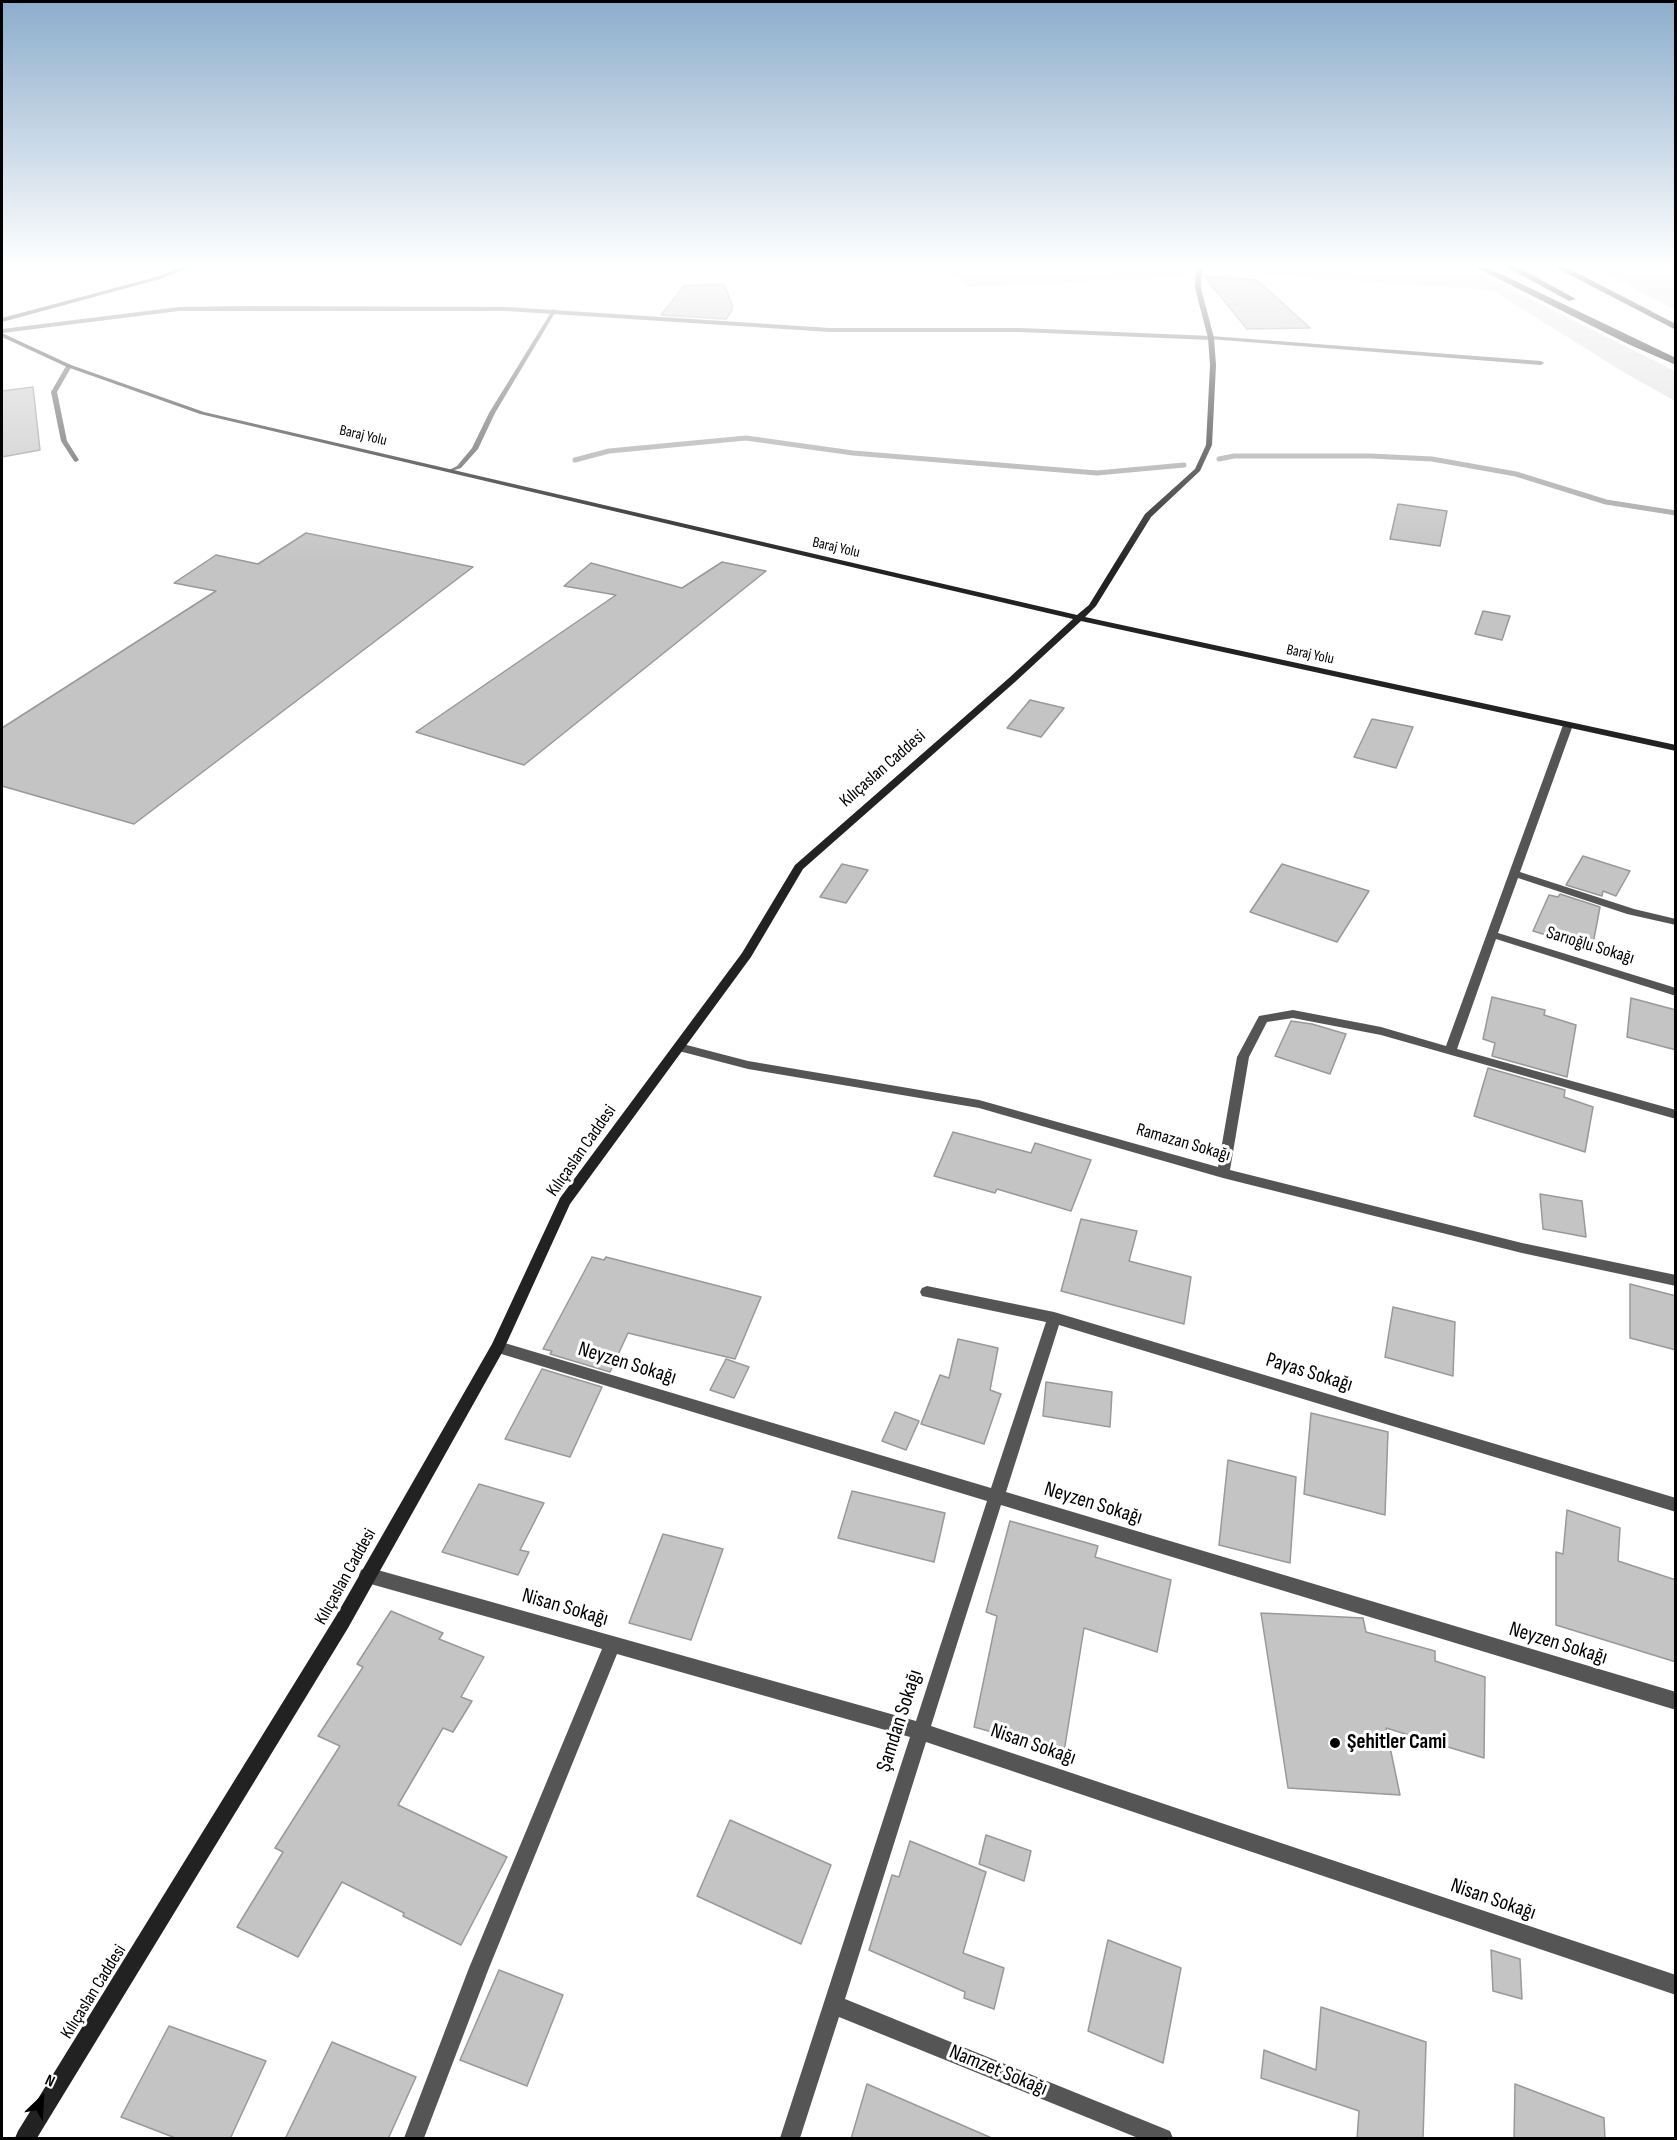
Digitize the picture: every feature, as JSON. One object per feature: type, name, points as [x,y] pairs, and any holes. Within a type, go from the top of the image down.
[{"type":"street","points":[[451,471],[459,467],[475,449],[492,413],[521,365]]},
{"type":"street","name":"Kılıçaslan Caddesi","points":[[25,2139],[342,1622],[498,1347],[565,1202],[747,955],[799,867],[1012,680],[1092,606],[1148,516],[1198,470],[1209,445],[1214,365]]},
{"type":"street","points":[[69,366],[54,392],[64,441],[76,460]]},
{"type":"street","name":"Baraj Yolu","points":[[69,366],[202,413],[1078,618],[1676,748]]},
{"type":"street","points":[[1450,1052],[1568,725]]},
{"type":"street","points":[[1516,874],[1631,912],[1676,922]]},
{"type":"street","name":"Sarıoğlu Sokağı","points":[[1494,935],[1676,992]]},
{"type":"street","points":[[1223,1173],[1244,1057],[1263,1019],[1293,1014],[1381,1031],[1676,1115]]},
{"type":"street","name":"Ramazan Sokağı","points":[[679,1047],[747,1065],[979,1104],[1223,1173],[1522,1248],[1676,1281]]},
{"type":"street","name":"Payas Sokağı","points":[[927,1292],[1054,1318],[1676,1505]]},
{"type":"street","name":"Şamdan Sokağı","points":[[790,2139],[1054,1318]]},
{"type":"street","name":"Neyzen Sokağı","points":[[498,1347],[1676,1701]]},
{"type":"street","name":"Nisan Sokağı","points":[[367,1575],[920,1731],[1676,1985]]},
{"type":"street","points":[[414,2139],[479,1968],[612,1645]]},
{"type":"street","name":"Namzet Sokağı","points":[[832,2004],[1163,2139]]},
{"type":"shaded area","points":[[1612,365],[1663,365],[1675,371],[1675,401]]},
{"type":"building","points":[[33,387],[40,450],[2,457],[2,391]]},
{"type":"building","points":[[1398,504],[1447,511],[1440,546],[1390,539]]},
{"type":"building","points":[[306,533],[473,567],[134,824],[2,786],[2,728],[216,591],[174,583],[216,555],[258,564]]},
{"type":"building","points":[[722,562],[766,571],[524,765],[416,732],[616,595],[564,586],[591,563],[682,588]]},
{"type":"building","points":[[1483,611],[1510,616],[1502,640],[1475,634]]},
{"type":"building","points":[[1030,700],[1064,708],[1041,737],[1007,728]]},
{"type":"building","points":[[1372,719],[1413,727],[1396,768],[1354,757]]},
{"type":"building","points":[[1583,856],[1630,871],[1616,896],[1603,891],[1602,896],[1566,885]]},
{"type":"building","points":[[842,864],[868,870],[846,903],[820,897]]},
{"type":"building","points":[[1282,864],[1369,891],[1337,942],[1250,912]]},
{"type":"building","points":[[1560,894],[1600,907],[1592,949],[1533,931],[1549,895],[1558,897]]},
{"type":"building","points":[[1492,997],[1545,1010],[1544,1015],[1576,1025],[1567,1077],[1492,1056],[1495,1043],[1483,1039]]},
{"type":"building","points":[[1631,998],[1676,1010],[1676,1050],[1627,1037]]},
{"type":"building","points":[[1291,1021],[1312,1024],[1346,1034],[1330,1074],[1275,1056]]},
{"type":"building","points":[[1488,1068],[1565,1090],[1564,1097],[1593,1107],[1585,1152],[1474,1116]]},
{"type":"building","points":[[953,1132],[1031,1153],[1035,1143],[1091,1160],[1071,1211],[997,1189],[995,1193],[934,1176]]},
{"type":"building","points":[[1540,1194],[1582,1201],[1586,1237],[1543,1229]]},
{"type":"building","points":[[1081,1219],[1137,1231],[1129,1261],[1191,1277],[1184,1324],[1061,1291]]},
{"type":"building","points":[[592,1257],[604,1260],[606,1257],[761,1297],[735,1359],[628,1333],[610,1372],[550,1354],[552,1351],[543,1349]]},
{"type":"building","points":[[1630,1284],[1676,1296],[1676,1350],[1630,1338]]},
{"type":"building","points":[[1393,1307],[1455,1322],[1453,1376],[1385,1357]]},
{"type":"building","points":[[958,1339],[998,1348],[990,1390],[1001,1394],[984,1444],[921,1424],[940,1375],[949,1378]]},
{"type":"building","points":[[726,1359],[749,1367],[734,1398],[710,1390]]},
{"type":"building","points":[[542,1369],[602,1387],[570,1457],[505,1439]]},
{"type":"building","points":[[1046,1382],[1112,1392],[1110,1427],[1043,1416]]},
{"type":"building","points":[[895,1412],[919,1421],[906,1450],[882,1441]]},
{"type":"building","points":[[1311,1413],[1388,1432],[1385,1515],[1304,1494]]},
{"type":"building","points":[[1228,1460],[1296,1477],[1290,1563],[1219,1545]]},
{"type":"building","points":[[479,1484],[544,1503],[520,1550],[529,1552],[518,1575],[442,1552]]},
{"type":"building","points":[[852,1491],[945,1513],[934,1562],[838,1538]]},
{"type":"building","points":[[1567,1510],[1620,1528],[1618,1561],[1676,1580],[1676,1662],[1556,1625],[1556,1552],[1563,1554]]},
{"type":"building","points":[[1010,1521],[1098,1546],[1095,1557],[1171,1580],[1157,1652],[1084,1628],[1064,1752],[974,1727],[997,1616],[986,1612]]},
{"type":"building","points":[[663,1534],[723,1549],[691,1640],[629,1623]]},
{"type":"building","points":[[391,1611],[443,1633],[439,1639],[484,1657],[461,1697],[472,1701],[453,1732],[443,1728],[398,1805],[507,1857],[461,1945],[342,1882],[298,1957],[237,1927],[283,1852],[275,1848],[340,1746],[318,1736],[363,1667],[357,1664]]},
{"type":"building","name":"Şehitler Cami","points":[[1261,1613],[1363,1618],[1366,1632],[1435,1651],[1435,1661],[1485,1677],[1484,1758],[1386,1728],[1400,1795],[1288,1788]]},
{"type":"building","points":[[730,1820],[831,1865],[801,1944],[697,1896]]},
{"type":"building","points":[[986,1835],[1031,1851],[1024,1881],[979,1864]]},
{"type":"building","points":[[910,1841],[986,1872],[963,1953],[1004,1968],[994,2009],[964,1998],[965,1992],[869,1950],[892,1875],[899,1877]]},
{"type":"building","points":[[1108,1940],[1181,1968],[1163,2063],[1088,2031]]},
{"type":"building","points":[[1491,1950],[1520,1959],[1522,1999],[1493,1991]]},
{"type":"building","points":[[499,1970],[563,1995],[527,2086],[460,2060]]},
{"type":"building","points":[[1321,2007],[1426,2042],[1423,2139],[1357,2139],[1359,2111],[1261,2078],[1264,2050],[1316,2070]]},
{"type":"building","points":[[169,2026],[266,2061],[230,2139],[178,2139],[121,2117]]},
{"type":"building","points":[[332,2042],[416,2077],[388,2139],[285,2139]]},
{"type":"building","points":[[867,2084],[994,2139],[851,2139]]},
{"type":"building","points":[[1515,2084],[1604,2118],[1605,2139],[1514,2139]]},
{"type":"waterway","points":[[575,460],[609,451],[746,438],[853,453],[1097,473],[1184,465]]},
{"type":"waterway","points":[[1219,459],[1234,456],[1371,456],[1432,459],[1516,474],[1606,502],[1676,513]]},
{"type":"place","name":"Şehitler Cami","points":[[1335,1743]]}]
